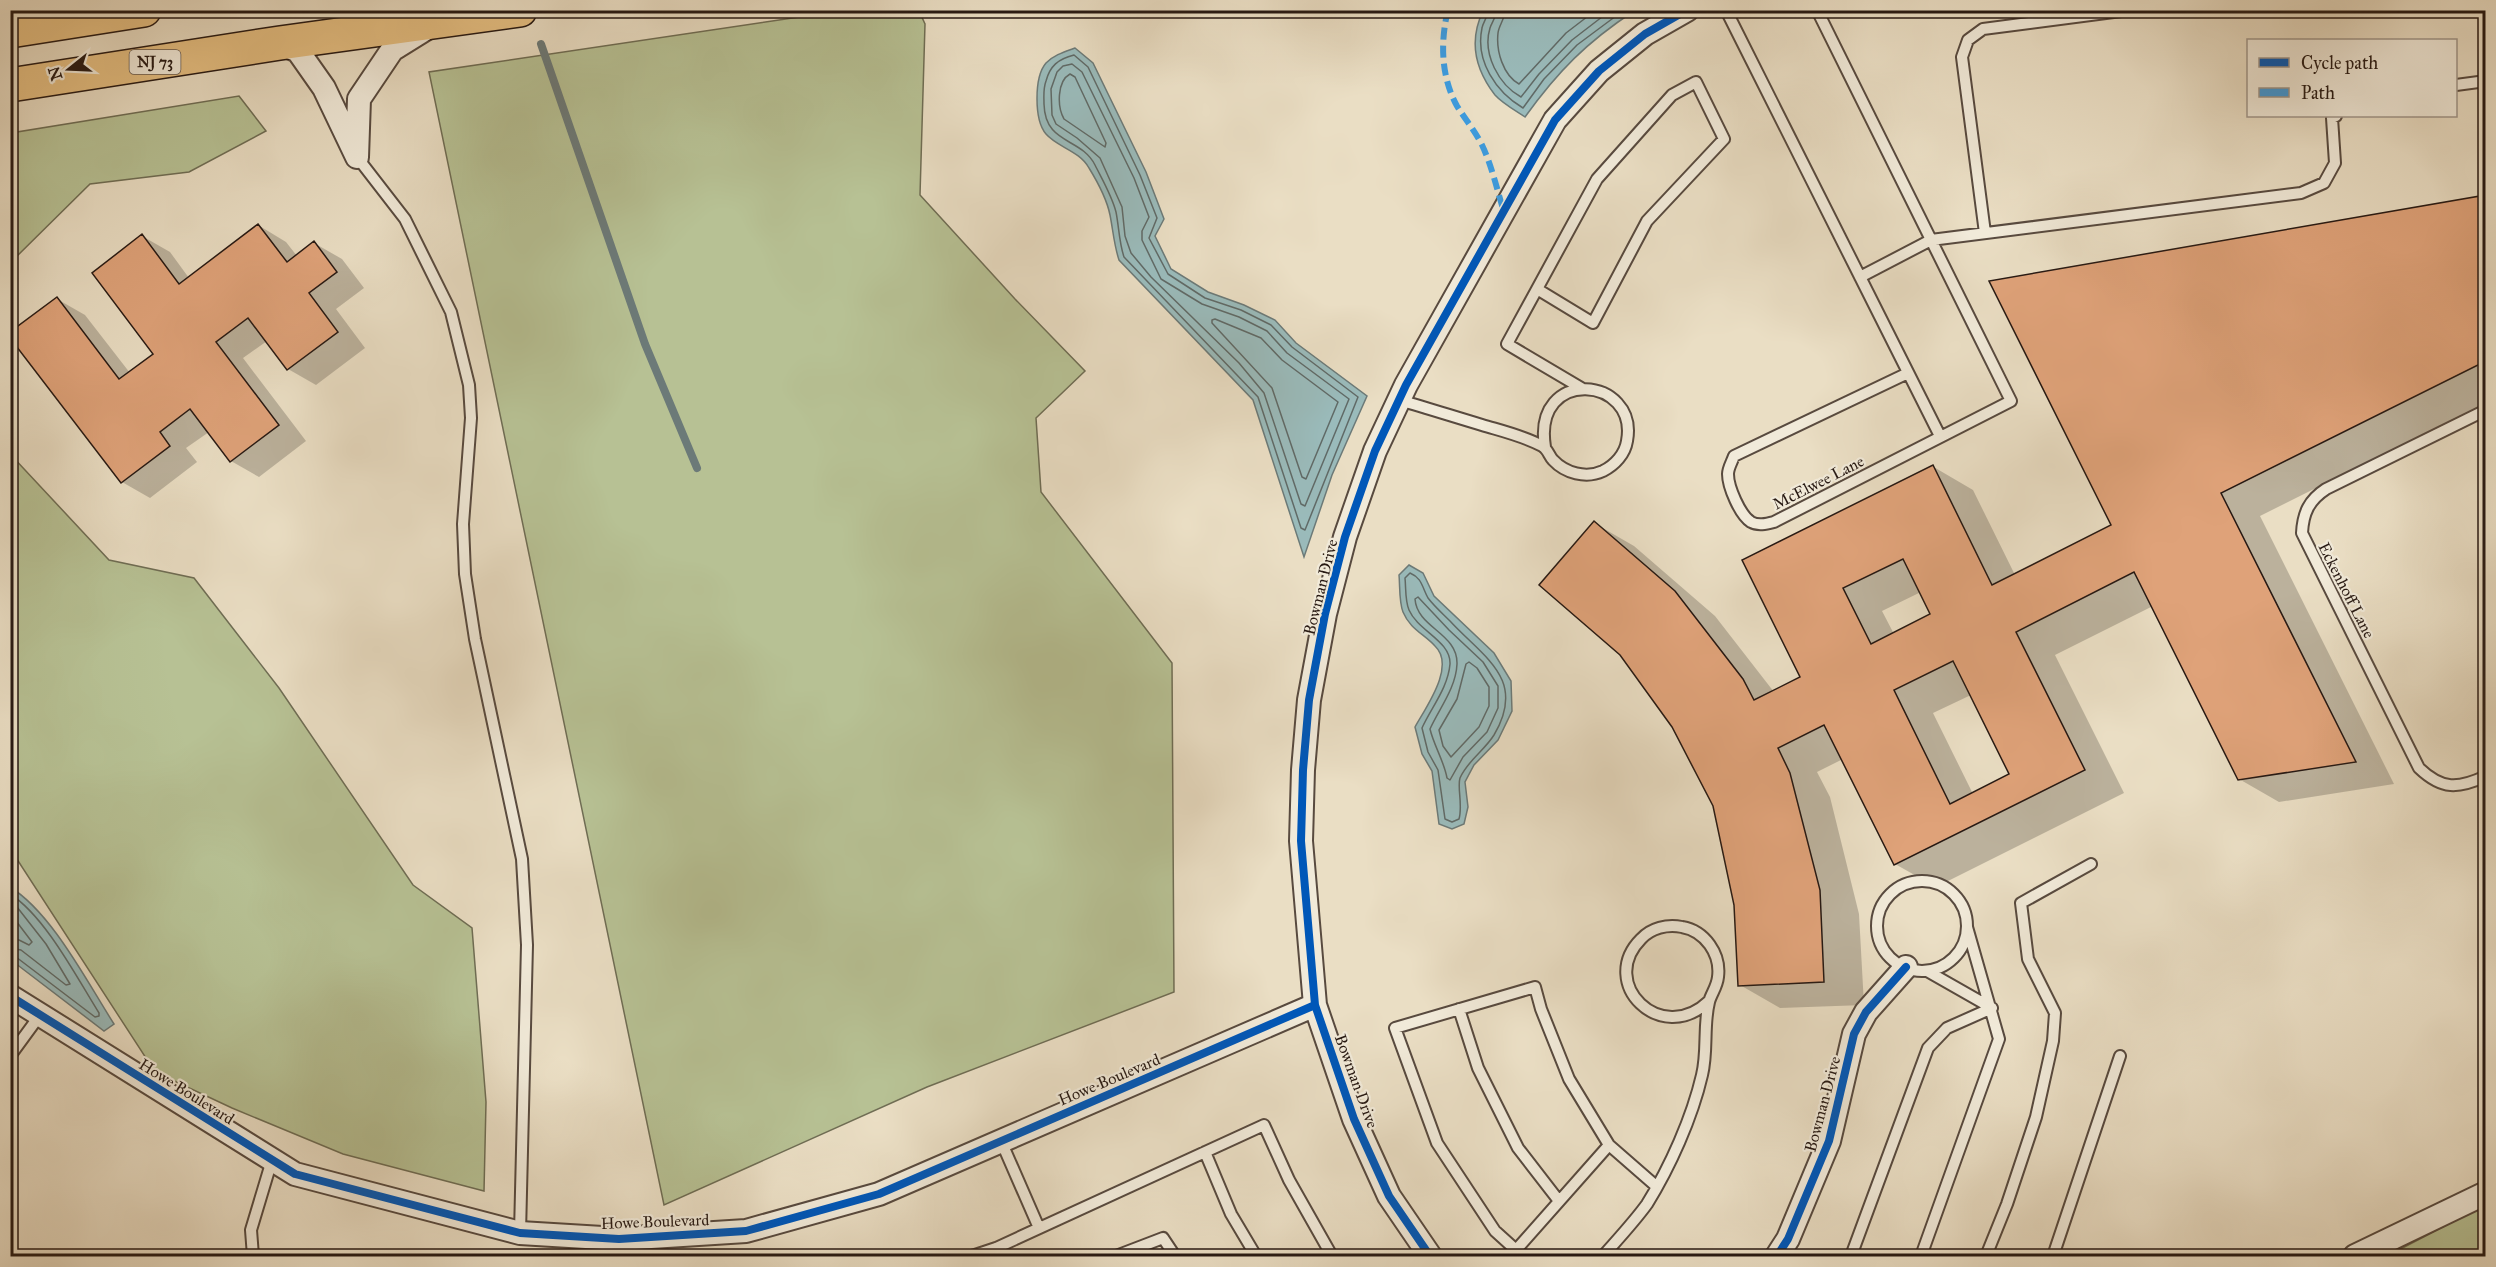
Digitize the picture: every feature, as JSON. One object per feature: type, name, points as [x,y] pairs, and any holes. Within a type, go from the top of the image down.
[{"type":"highway","points":[[10,31],[144,10]]},
{"type":"highway","name":"NJ 73","points":[[10,85],[280,43],[434,24],[520,10]]},
{"type":"street","name":"Bowman Drive","points":[[1430,1257],[1389,1196],[1354,1119],[1315,1005],[1302,841],[1303,770],[1309,700],[1325,614],[1346,537],[1375,451],[1399,400],[1555,120],[1599,71],[1646,34],[1687,10]]},
{"type":"street","points":[[357,158],[359,99],[392,50],[434,24]]},
{"type":"street","points":[[280,43],[298,51],[324,88],[357,158]]},
{"type":"street","name":"Bowman Drive","points":[[1777,1257],[1788,1239],[1829,1141],[1854,1034],[1866,1012],[1916,969]]},
{"type":"street","name":"Howe Boulevard","points":[[10,996],[295,1174],[520,1233],[619,1239],[746,1231],[879,1194],[1315,1005]]},
{"type":"street","points":[[2355,1257],[2486,1193]]},
{"type":"lane","points":[[1726,10],[1940,436]]},
{"type":"lane","name":"McElwee Lane","points":[[1817,10],[2011,401],[1774,522],[1762,525],[1752,522],[1744,515],[1728,475],[1734,456],[1908,373]]},
{"type":"lane","points":[[1985,233],[1962,57],[1968,40],[1983,29],[2128,10]]},
{"type":"lane","points":[[2457,85],[2486,81]]},
{"type":"lane","points":[[1537,289],[1593,323],[1647,221],[1725,139],[1696,82],[1672,95],[1597,179],[1537,289],[1507,344],[1583,388],[1609,395],[1622,411],[1628,429],[1627,443],[1622,456],[1601,472],[1587,475],[1574,474],[1562,468],[1552,459],[1545,447],[1542,431],[1545,416],[1554,402],[1567,393],[1583,388]]},
{"type":"lane","points":[[1860,277],[1931,240],[2301,193],[2325,183],[2335,163],[2332,118],[2334,117]]},
{"type":"lane","points":[[357,158],[405,219],[451,312],[469,385],[471,418],[463,524],[465,574],[475,639],[522,859],[527,945],[520,1233]]},
{"type":"lane","points":[[1399,400],[1511,434],[1545,447]]},
{"type":"lane","name":"Eckenhoff Lane","points":[[2486,410],[2326,489],[2315,496],[2302,520],[2302,533],[2419,768],[2435,781],[2454,786],[2468,784],[2486,776]]},
{"type":"lane","points":[[1986,1257],[2007,1204],[2036,1117],[2053,1041],[2055,1013],[2028,959],[2021,903],[2091,864]]},
{"type":"lane","points":[[1922,1257],[1999,1039],[1992,1008],[1962,906],[1956,896],[1939,884],[1918,880],[1898,888],[1883,904],[1877,924],[1878,936],[1888,955],[1992,1008]]},
{"type":"lane","points":[[1604,1257],[1646,1204],[1678,1145],[1702,1074],[1709,1001],[1717,985],[1719,968],[1714,951],[1703,937],[1688,928],[1670,926],[1653,930],[1639,941],[1630,956],[1627,973],[1630,990],[1642,1006],[1660,1016],[1682,1017],[1701,1008],[1709,1001]]},
{"type":"lane","points":[[1916,969],[1947,963],[1962,948],[1967,927]]},
{"type":"lane","points":[[1609,1144],[1516,1250],[1495,1231],[1437,1143],[1395,1028],[1535,987],[1541,1009],[1569,1079],[1609,1144],[1656,1186]]},
{"type":"lane","points":[[1851,1257],[1928,1048],[1947,1028],[1992,1008]]},
{"type":"lane","points":[[1459,1009],[1478,1068],[1518,1148],[1559,1201]]},
{"type":"lane","points":[[10,1056],[40,1015]]},
{"type":"lane","points":[[2053,1257],[2120,1056]]},
{"type":"lane","points":[[972,1257],[1264,1125],[1289,1180],[1332,1257]]},
{"type":"lane","points":[[1000,1141],[1039,1228]]},
{"type":"lane","points":[[1205,1152],[1231,1214],[1256,1257]]},
{"type":"lane","points":[[253,1257],[251,1230],[272,1160]]},
{"type":"lane","points":[[1116,1257],[1163,1238],[1175,1257]]},
{"type":"green space","points":[[847,10],[919,11],[925,24],[920,195],[1015,299],[1085,371],[1036,418],[1041,492],[1172,663],[1174,992],[927,1087],[664,1205],[429,72]]},
{"type":"green space","points":[[239,96],[266,131],[189,172],[90,184],[11,262],[11,133]]},
{"type":"green space","points":[[11,455],[109,560],[194,578],[279,688],[413,885],[472,928],[486,1102],[484,1191],[343,1154],[232,1108],[155,1072],[11,850]]},
{"type":"green space","points":[[2485,1205],[2485,1256],[2387,1256]]},
{"type":"water","points":[[1483,10],[1634,11],[1574,58],[1549,85],[1525,117],[1495,95],[1479,65],[1475,43]]},
{"type":"water","points":[[1075,48],[1093,63],[1146,172],[1164,219],[1155,236],[1171,269],[1208,292],[1244,305],[1275,320],[1296,343],[1367,396],[1332,475],[1304,557],[1253,400],[1119,260],[1109,209],[1092,173],[1080,157],[1051,138],[1042,128],[1037,98],[1042,69],[1052,58]]},
{"type":"water","points":[[1409,565],[1423,573],[1434,596],[1494,653],[1511,681],[1512,711],[1498,740],[1474,765],[1465,782],[1468,807],[1464,824],[1452,829],[1439,824],[1432,771],[1422,754],[1415,727],[1432,698],[1441,675],[1442,664],[1441,654],[1435,646],[1413,627],[1403,612],[1399,575]]},
{"type":"water","points":[[10,887],[40,913],[54,931],[114,1024],[104,1031],[11,960]]},
{"type":"building","points":[[2486,195],[2486,361],[2221,493],[2356,762],[2238,780],[2134,572],[2016,632],[2085,770],[1894,865],[1824,725],[1778,748],[1790,773],[1820,890],[1824,982],[1738,986],[1734,905],[1713,806],[1672,727],[1620,655],[1539,585],[1594,521],[1675,591],[1743,679],[1754,700],[1800,677],[1742,560],[1933,465],[1992,585],[2111,525],[1989,281]],"holes":[[[1903,559],[1930,614],[1871,644],[1843,588]],[[1953,661],[2009,774],[1950,804],[1894,690]]]},
{"type":"building","points":[[258,224],[287,262],[314,241],[337,272],[309,293],[338,332],[287,370],[248,318],[216,342],[279,425],[230,462],[190,409],[160,432],[170,446],[121,483],[10,338],[10,332],[57,297],[119,379],[153,354],[92,273],[142,234],[179,284]]},
{"type":"waterway","points":[[541,44],[645,344],[697,468]]},
{"type":"marked path","points":[[1448,10],[1443,47],[1448,83],[1457,106],[1486,153],[1504,212]]},
{"type":"cycle path","points":[[1430,1256],[1389,1196],[1354,1119],[1315,1005],[1301,841],[1303,770],[1309,700],[1325,614],[1345,537],[1375,451],[1406,385],[1555,120],[1599,71],[1645,34],[1687,10]]},
{"type":"cycle path","points":[[1777,1256],[1788,1239],[1829,1141],[1854,1034],[1866,1012],[1906,967]]},
{"type":"cycle path","points":[[10,996],[295,1174],[520,1233],[619,1239],[746,1231],[879,1194],[1315,1005]]}]
